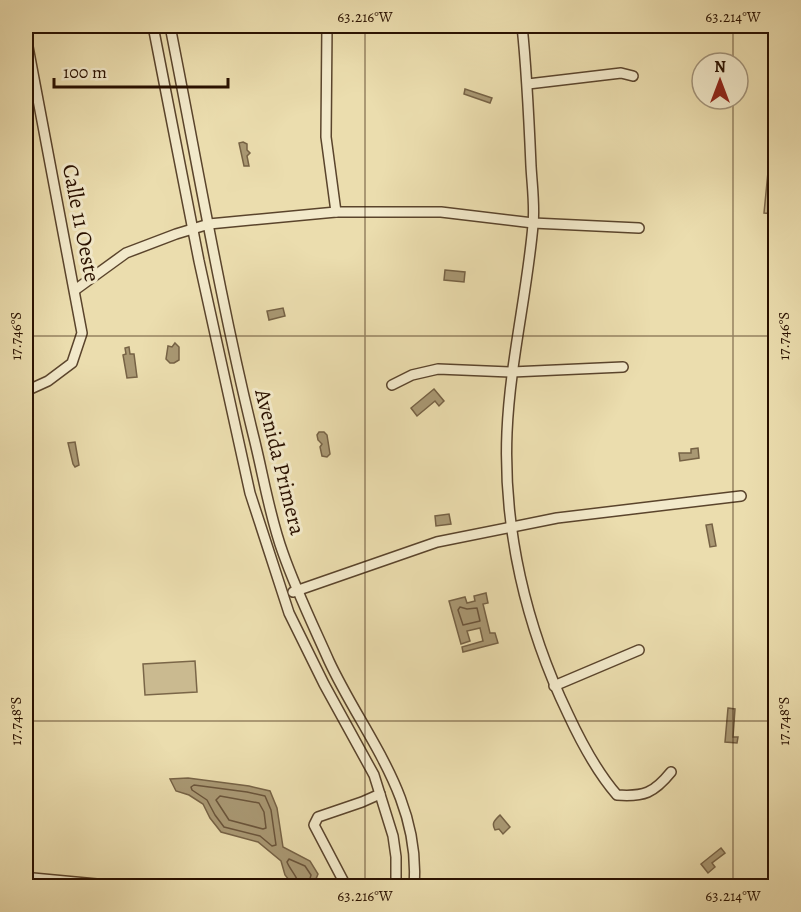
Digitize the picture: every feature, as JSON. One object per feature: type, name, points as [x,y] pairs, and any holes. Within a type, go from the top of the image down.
[{"type":"street","name":"Avenida Primera","points":[[153,26],[193,229],[250,494],[282,595],[305,647],[374,775],[393,836],[396,886]]},
{"type":"street","name":"Avenida Primera","points":[[170,26],[239,379],[282,550],[296,590],[336,676],[388,766],[409,828],[414,886]]},
{"type":"street","points":[[327,26],[326,137],[336,212]]},
{"type":"street","points":[[522,26],[528,84],[533,223],[512,372],[507,434],[512,528],[522,582],[543,659],[554,686],[578,736],[606,782],[617,795],[635,796],[651,792],[671,772]]},
{"type":"street","name":"Calle 11 Oeste","points":[[26,36],[28,66],[82,333],[72,363],[48,381],[26,391]]},
{"type":"street","points":[[528,84],[621,74],[633,76]]},
{"type":"street","points":[[75,290],[126,253],[209,224],[336,212],[441,212],[533,223],[639,228]]},
{"type":"street","points":[[392,385],[412,375],[438,369],[512,372],[623,367]]},
{"type":"street","points":[[282,595],[437,542],[556,518],[741,496]]},
{"type":"street","points":[[554,686],[639,650]]},
{"type":"street","points":[[346,886],[314,825],[318,817],[380,794]]},
{"type":"street","points":[[26,880],[33,878],[118,886]]},
{"type":"green space","points":[[768,172],[775,173],[775,214],[764,213]]},
{"type":"green space","points":[[775,591],[775,743],[773,640]]},
{"type":"green space","points":[[195,661],[197,692],[145,695],[143,664]]},
{"type":"water","points":[[465,89],[492,98],[490,103],[464,94]]},
{"type":"water","points":[[239,143],[247,144],[247,150],[250,153],[247,156],[249,166],[244,166]]},
{"type":"water","points":[[445,270],[465,272],[464,282],[444,280]]},
{"type":"water","points":[[283,308],[285,316],[269,320],[267,311]]},
{"type":"water","points":[[175,343],[179,347],[179,360],[170,363],[166,359],[168,346],[172,347]]},
{"type":"water","points":[[129,347],[130,354],[134,354],[137,377],[127,378],[123,355],[126,354],[125,348]]},
{"type":"water","points":[[434,389],[444,401],[439,406],[435,401],[417,416],[411,408]]},
{"type":"water","points":[[319,432],[327,435],[330,454],[327,457],[322,456],[320,447],[322,444],[317,435]]},
{"type":"water","points":[[75,442],[79,465],[75,467],[68,443]]},
{"type":"water","points":[[698,448],[699,458],[680,461],[679,453],[691,453],[691,449]]},
{"type":"water","points":[[449,514],[451,524],[436,526],[435,516]]},
{"type":"water","points":[[712,524],[716,546],[710,547],[706,525]]},
{"type":"water","points":[[486,593],[488,603],[483,604],[490,633],[495,633],[498,643],[463,652],[462,647],[483,641],[480,628],[467,631],[470,641],[461,644],[449,601],[465,597],[467,603],[475,601],[474,596]]},
{"type":"water","points":[[728,708],[735,709],[733,737],[738,737],[737,743],[725,742]]},
{"type":"water","points":[[188,778],[270,791],[277,808],[283,847],[310,861],[318,874],[313,886],[294,886],[285,875],[281,861],[258,842],[221,832],[203,804],[189,795],[176,791],[170,779]]},
{"type":"water","points":[[500,815],[510,827],[503,834],[499,829],[495,830],[493,825]]},
{"type":"water","points":[[721,848],[725,853],[712,863],[715,867],[708,873],[701,864]]}]
